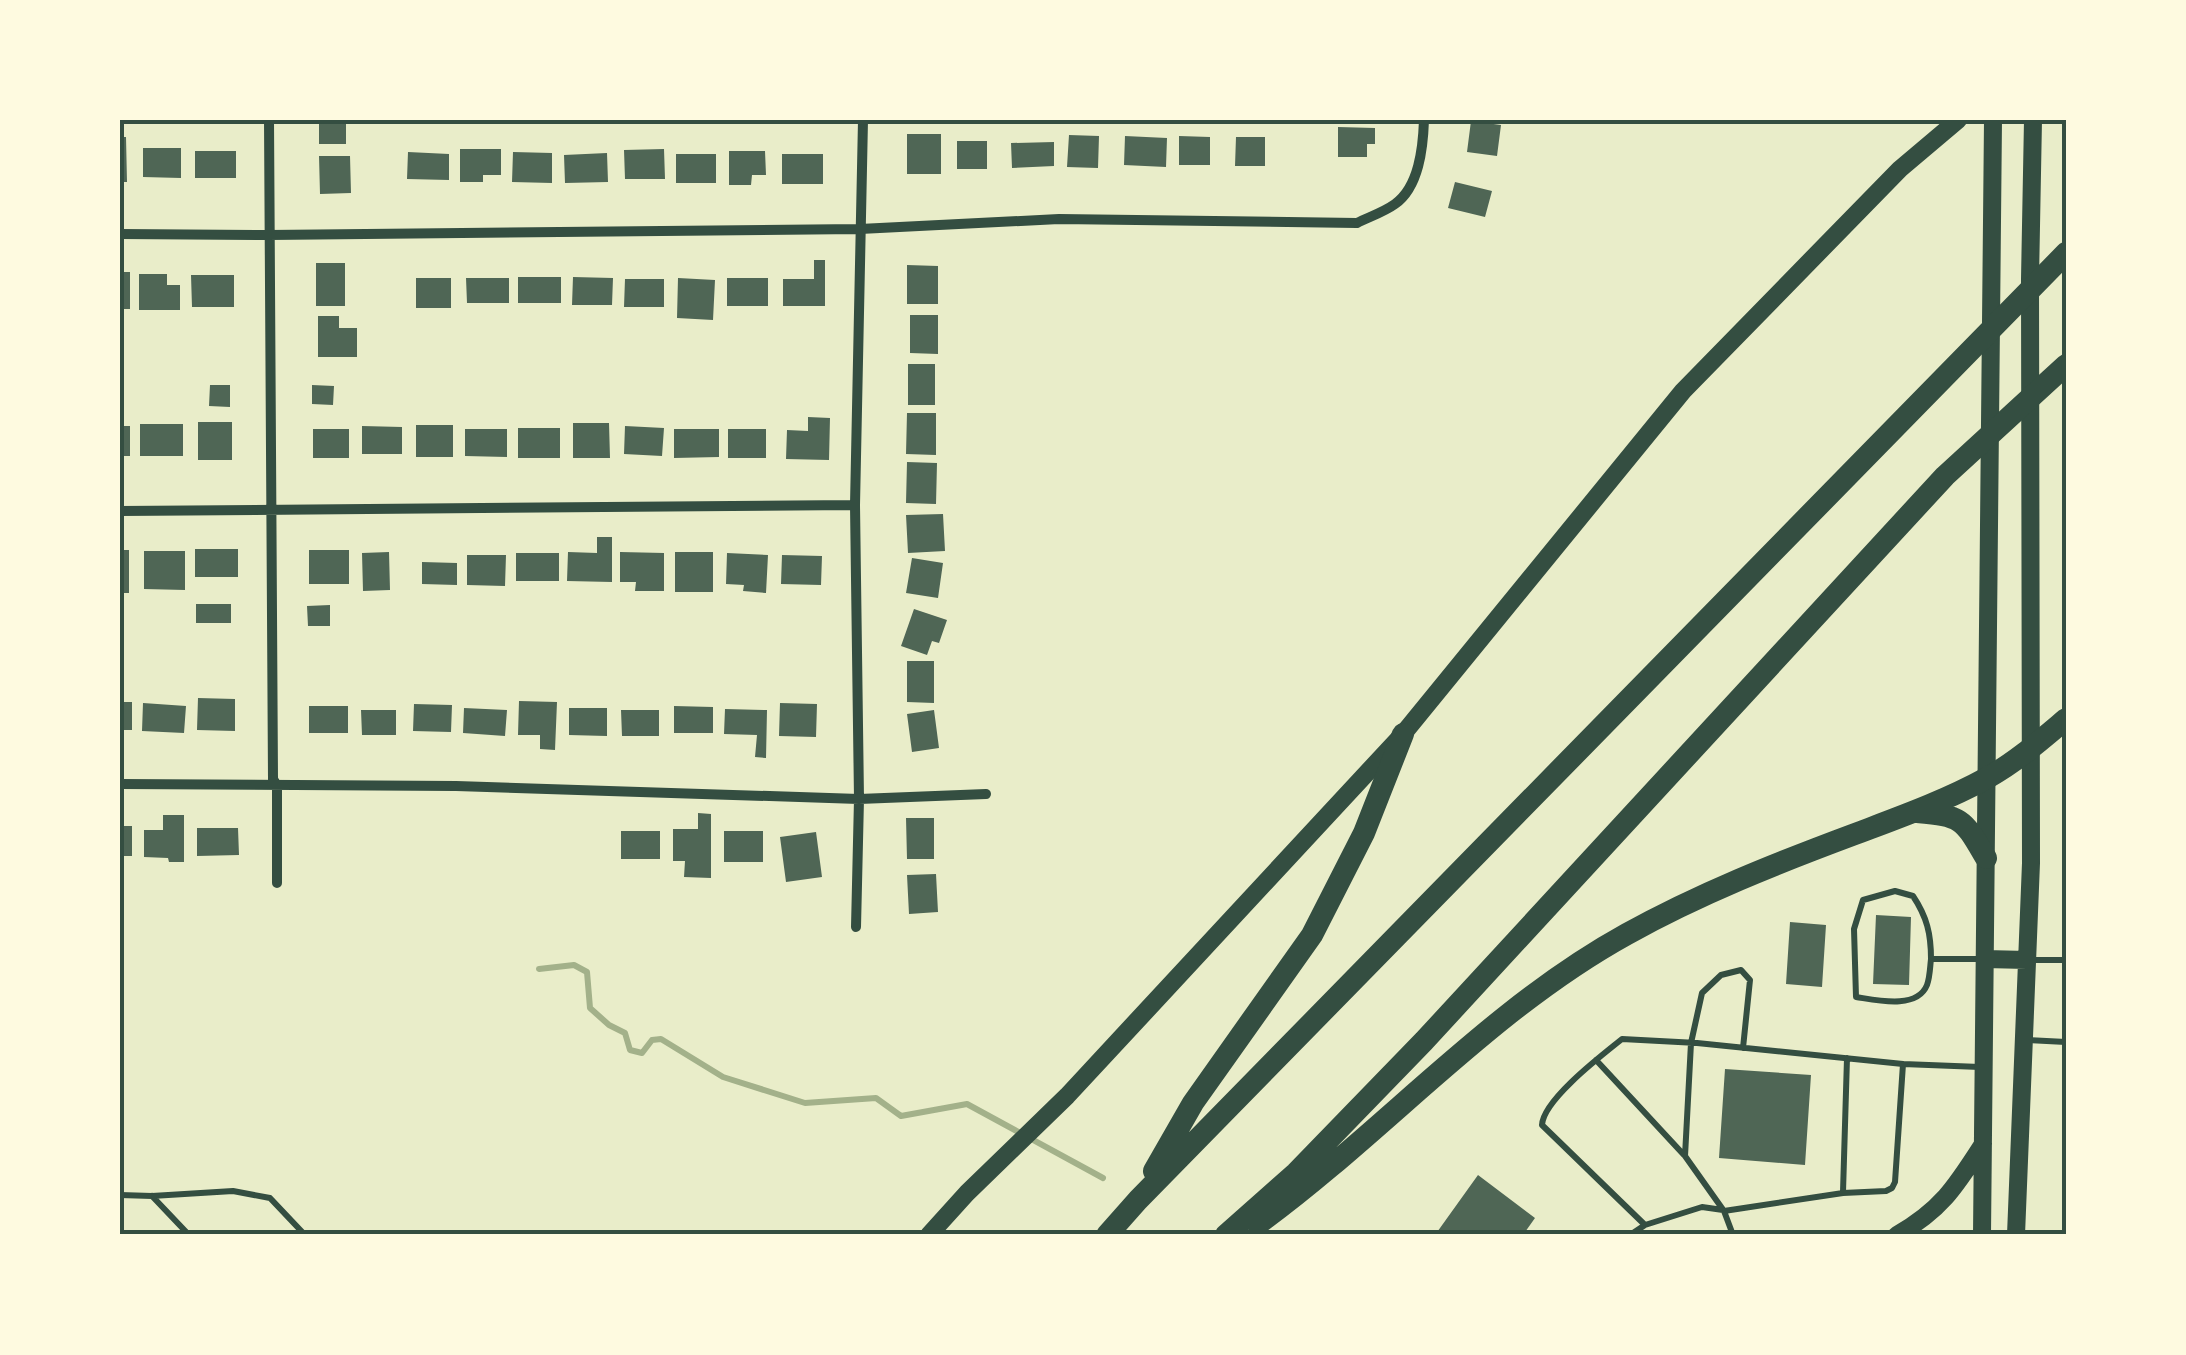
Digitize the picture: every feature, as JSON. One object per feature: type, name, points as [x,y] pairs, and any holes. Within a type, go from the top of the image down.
[{"type":"highway","points":[[1106,1235],[2066,253]]},
{"type":"highway","points":[[1226,1235],[1296,1173],[1424,1041],[1946,476],[2066,366]]},
{"type":"highway","points":[[1243,1235],[1304,1190],[1490,1028],[1560,976],[1624,936],[1699,897],[1988,778],[2066,719]]},
{"type":"highway","points":[[1138,1200],[1192,1103],[1312,935],[1364,833],[1403,734]]},
{"type":"highway","points":[[1913,812],[1949,815],[1962,823],[1986,858]]},
{"type":"main road","points":[[929,1235],[1066,1096],[1403,734],[1683,391],[1900,170],[1958,120]]},
{"type":"main road","points":[[1982,1235],[1993,120]]},
{"type":"main road","points":[[2016,1235],[2031,863],[2032,120]]},
{"type":"main road","points":[[1985,959],[2027,960]]},
{"type":"main road","points":[[1897,1235],[1919,1222],[1952,1192],[1983,1144]]},
{"type":"street","points":[[269,120],[270,509],[277,884]]},
{"type":"street","points":[[856,927],[859,799],[855,505],[863,120]]},
{"type":"street","points":[[120,234],[860,229],[1059,220],[1357,222],[1394,205],[1412,188],[1424,120]]},
{"type":"street","points":[[120,511],[855,505]]},
{"type":"street","points":[[120,784],[456,786],[859,799],[986,794]]},
{"type":"lane","points":[[1895,892],[1913,896],[1925,914],[1931,959],[1926,988],[1918,997],[1896,1002],[1856,998],[1854,929],[1863,900],[1895,892]]},
{"type":"lane","points":[[1931,959],[1985,959]]},
{"type":"lane","points":[[2027,960],[2066,960]]},
{"type":"lane","points":[[1684,1156],[1691,1042],[1702,993],[1721,974],[1741,970],[1750,980],[1743,1048]]},
{"type":"lane","points":[[1645,1225],[1542,1125],[1542,1116],[1577,1077],[1622,1039],[1691,1042],[1903,1064],[1984,1067]]},
{"type":"lane","points":[[2023,1040],[2066,1042]]},
{"type":"lane","points":[[1844,1192],[1847,1058]]},
{"type":"lane","points":[[1596,1060],[1684,1156],[1724,1210],[1733,1235]]},
{"type":"lane","points":[[1630,1235],[1645,1225],[1702,1207],[1724,1210],[1892,1188],[1903,1064]]},
{"type":"lane","points":[[120,1195],[233,1191],[270,1198],[306,1235]]},
{"type":"lane","points":[[152,1196],[189,1235]]},
{"type":"building","points":[[319,120],[346,120],[346,144],[319,144]]},
{"type":"building","points":[[1471,121],[1501,125],[1497,156],[1467,152]]},
{"type":"building","points":[[1338,127],[1375,128],[1375,144],[1367,144],[1367,157],[1338,157]]},
{"type":"building","points":[[907,134],[941,134],[941,174],[907,174]]},
{"type":"building","points":[[1069,135],[1099,136],[1098,168],[1067,167]]},
{"type":"building","points":[[1125,136],[1167,138],[1166,167],[1124,165]]},
{"type":"building","points":[[1179,136],[1210,137],[1210,165],[1179,165]]},
{"type":"building","points":[[120,137],[126,137],[127,182],[120,182]]},
{"type":"building","points":[[1236,137],[1265,137],[1265,166],[1235,166]]},
{"type":"building","points":[[957,141],[987,141],[987,169],[957,169]]},
{"type":"building","points":[[1054,142],[1054,166],[1012,168],[1011,143]]},
{"type":"building","points":[[143,148],[181,148],[181,178],[143,177]]},
{"type":"building","points":[[460,149],[501,149],[501,175],[483,175],[483,182],[460,182]]},
{"type":"building","points":[[664,149],[665,179],[625,179],[624,150]]},
{"type":"building","points":[[195,151],[236,151],[236,178],[195,178]]},
{"type":"building","points":[[729,151],[765,151],[766,175],[752,175],[751,185],[729,185]]},
{"type":"building","points":[[408,152],[449,154],[449,180],[407,179]]},
{"type":"building","points":[[513,152],[552,153],[552,183],[512,182]]},
{"type":"building","points":[[607,153],[608,182],[565,183],[564,155]]},
{"type":"building","points":[[676,154],[716,154],[716,183],[676,183]]},
{"type":"building","points":[[782,154],[823,154],[823,184],[782,184]]},
{"type":"building","points":[[319,156],[350,156],[351,193],[320,194]]},
{"type":"building","points":[[1455,182],[1492,191],[1485,217],[1448,208]]},
{"type":"building","points":[[814,260],[825,260],[825,306],[783,306],[783,279],[814,279]]},
{"type":"building","points":[[316,263],[345,263],[345,306],[316,306]]},
{"type":"building","points":[[907,265],[938,266],[938,304],[907,304]]},
{"type":"building","points":[[120,272],[130,272],[130,309],[120,309]]},
{"type":"building","points":[[139,274],[167,274],[167,285],[180,285],[180,310],[139,310]]},
{"type":"building","points":[[191,275],[234,275],[234,307],[192,307]]},
{"type":"building","points":[[518,277],[561,277],[561,303],[518,303]]},
{"type":"building","points":[[573,277],[613,278],[612,305],[572,305]]},
{"type":"building","points":[[416,278],[451,278],[451,308],[416,308]]},
{"type":"building","points":[[466,278],[509,278],[509,303],[467,303]]},
{"type":"building","points":[[678,278],[715,280],[713,320],[677,318]]},
{"type":"building","points":[[727,278],[768,278],[768,306],[727,306]]},
{"type":"building","points":[[625,279],[664,279],[664,307],[624,307]]},
{"type":"building","points":[[910,315],[938,315],[938,354],[910,353]]},
{"type":"building","points":[[318,316],[339,316],[339,328],[357,328],[357,357],[318,357]]},
{"type":"building","points":[[908,364],[935,364],[935,405],[908,405]]},
{"type":"building","points":[[210,385],[230,385],[230,407],[209,406]]},
{"type":"building","points":[[312,385],[334,386],[333,405],[312,404]]},
{"type":"building","points":[[907,413],[936,413],[936,455],[906,454]]},
{"type":"building","points":[[808,417],[830,418],[829,460],[786,459],[787,430],[808,431]]},
{"type":"building","points":[[198,422],[232,422],[232,460],[198,460]]},
{"type":"building","points":[[573,423],[609,423],[610,458],[573,458]]},
{"type":"building","points":[[140,424],[183,424],[183,456],[140,456]]},
{"type":"building","points":[[416,425],[453,425],[453,457],[416,457]]},
{"type":"building","points":[[120,426],[130,426],[130,456],[120,456]]},
{"type":"building","points":[[362,426],[402,427],[402,454],[362,454]]},
{"type":"building","points":[[625,426],[664,428],[662,456],[624,454]]},
{"type":"building","points":[[518,428],[560,428],[560,458],[518,458]]},
{"type":"building","points":[[313,429],[349,429],[349,458],[313,458]]},
{"type":"building","points":[[465,429],[507,429],[507,457],[465,456]]},
{"type":"building","points":[[674,429],[719,429],[719,457],[674,458]]},
{"type":"building","points":[[728,429],[766,429],[766,458],[728,458]]},
{"type":"building","points":[[907,462],[937,463],[936,504],[906,503]]},
{"type":"building","points":[[943,514],[945,551],[908,553],[906,515]]},
{"type":"building","points":[[597,537],[612,537],[612,582],[567,581],[568,552],[597,553]]},
{"type":"building","points":[[195,549],[238,549],[238,577],[195,577]]},
{"type":"building","points":[[120,550],[129,550],[129,593],[120,593]]},
{"type":"building","points":[[309,550],[349,550],[349,584],[309,584]]},
{"type":"building","points":[[144,551],[185,551],[185,590],[144,589]]},
{"type":"building","points":[[389,552],[390,590],[363,591],[362,553]]},
{"type":"building","points":[[620,552],[664,553],[664,591],[635,591],[636,582],[620,582]]},
{"type":"building","points":[[675,552],[713,552],[713,592],[675,592]]},
{"type":"building","points":[[516,553],[559,553],[559,581],[516,581]]},
{"type":"building","points":[[727,553],[768,555],[766,593],[743,591],[744,585],[726,584]]},
{"type":"building","points":[[467,555],[506,555],[505,586],[467,585]]},
{"type":"building","points":[[782,555],[822,556],[821,585],[781,584]]},
{"type":"building","points":[[912,558],[943,563],[938,598],[906,593]]},
{"type":"building","points":[[422,562],[457,563],[457,585],[422,584]]},
{"type":"building","points":[[196,604],[231,604],[231,623],[196,623]]},
{"type":"building","points":[[330,605],[330,626],[308,626],[307,606]]},
{"type":"building","points":[[914,609],[947,620],[939,643],[932,641],[927,655],[901,646]]},
{"type":"building","points":[[907,661],[934,661],[934,703],[907,702]]},
{"type":"building","points":[[198,698],[235,699],[235,731],[197,730]]},
{"type":"building","points":[[519,701],[557,702],[555,750],[540,749],[540,735],[518,735]]},
{"type":"building","points":[[120,702],[132,702],[132,730],[120,730]]},
{"type":"building","points":[[143,703],[186,706],[184,733],[142,731]]},
{"type":"building","points":[[780,703],[817,704],[816,737],[779,736]]},
{"type":"building","points":[[414,704],[452,705],[451,732],[413,731]]},
{"type":"building","points":[[309,706],[348,706],[348,733],[309,733]]},
{"type":"building","points":[[674,706],[713,707],[713,733],[674,733]]},
{"type":"building","points":[[464,708],[507,710],[505,736],[463,733]]},
{"type":"building","points":[[569,708],[607,708],[607,736],[569,735]]},
{"type":"building","points":[[725,709],[767,710],[766,758],[755,757],[757,735],[724,734]]},
{"type":"building","points":[[361,710],[396,710],[396,735],[362,735]]},
{"type":"building","points":[[621,710],[659,710],[659,736],[622,736]]},
{"type":"building","points":[[934,710],[939,748],[912,752],[907,714]]},
{"type":"building","points":[[698,813],[711,814],[711,878],[684,877],[685,861],[673,861],[673,829],[698,829]]},
{"type":"building","points":[[163,815],[184,815],[184,862],[144,857],[144,830],[163,830]]},
{"type":"building","points":[[906,818],[934,818],[934,859],[907,859]]},
{"type":"building","points":[[120,826],[132,826],[132,856],[120,856]]},
{"type":"building","points":[[197,828],[238,828],[239,855],[197,856]]},
{"type":"building","points":[[621,831],[660,831],[660,859],[621,859]]},
{"type":"building","points":[[724,831],[763,831],[763,862],[724,862]]},
{"type":"building","points":[[816,832],[822,877],[786,882],[780,837]]},
{"type":"building","points":[[936,874],[938,912],[909,914],[907,875]]},
{"type":"building","points":[[1876,915],[1911,917],[1909,985],[1873,984]]},
{"type":"building","points":[[1790,922],[1826,925],[1822,987],[1786,984]]},
{"type":"building","points":[[1725,1069],[1811,1075],[1805,1165],[1719,1158]]},
{"type":"building","points":[[1478,1175],[1535,1218],[1523,1235],[1435,1235]]},
{"type":"waterway","points":[[539,969],[574,965],[587,972],[590,1008],[625,1033],[630,1050],[642,1053],[652,1040],[661,1039],[723,1077],[805,1103],[876,1098],[901,1116],[967,1104],[1103,1178]]}]
